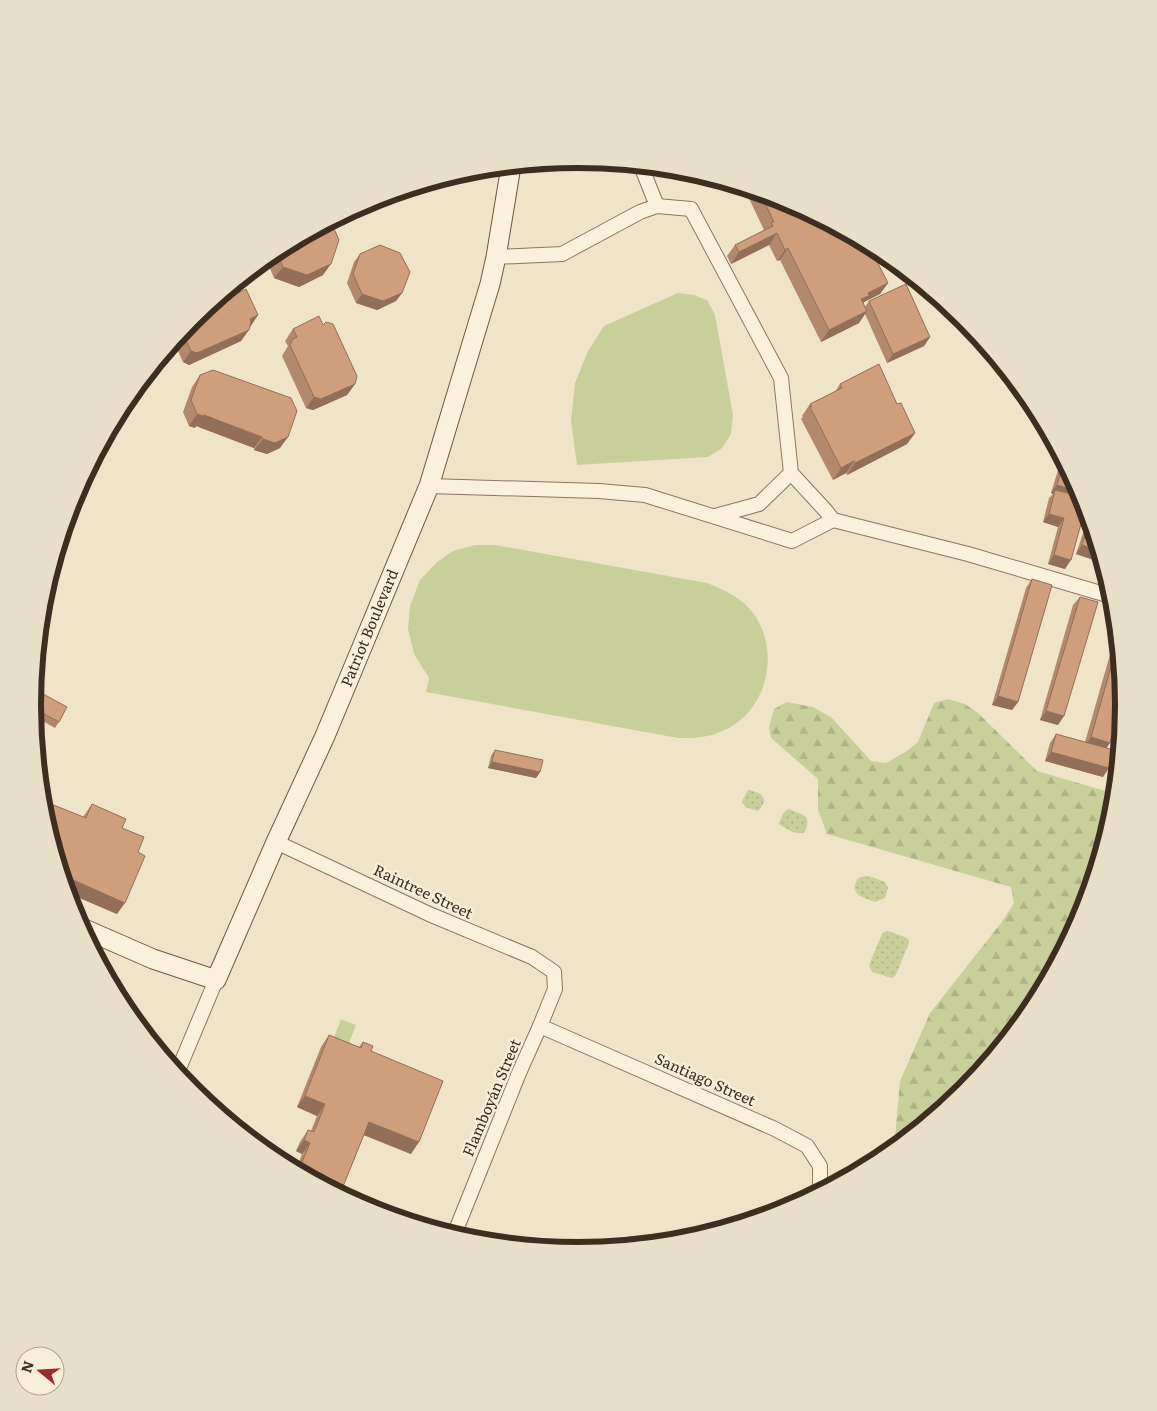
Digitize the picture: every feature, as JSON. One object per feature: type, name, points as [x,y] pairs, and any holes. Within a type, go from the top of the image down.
[{"type":"street","points":[[643,172],[656,206]]},
{"type":"street","name":"Patriot Boulevard","points":[[180,1065],[276,842],[325,736],[429,486],[490,284],[510,173]]},
{"type":"street","points":[[496,257],[562,254],[640,212],[656,206],[691,209],[780,378],[791,472],[833,520],[968,554],[1103,594]]},
{"type":"street","points":[[715,517],[758,504],[791,472]]},
{"type":"street","points":[[429,486],[599,491],[636,494],[792,541],[833,520]]},
{"type":"street","name":"Raintree Street","points":[[276,842],[429,914],[532,957],[554,972]]},
{"type":"street","points":[[92,932],[153,959],[216,980]]},
{"type":"street","name":"Flamboyán Street","points":[[457,1228],[519,1072],[555,989],[554,972]]},
{"type":"street","name":"Santiago Street","points":[[540,1026],[775,1129],[807,1146],[820,1166],[820,1185]]},
{"type":"green space","points":[[678,293],[694,295],[707,300],[715,315],[733,415],[731,434],[722,448],[708,457],[577,465],[571,421],[575,383],[588,351],[604,326]]},
{"type":"green space","points":[[475,545],[495,545],[707,583],[728,592],[752,611],[763,633],[767,649],[767,666],[764,683],[758,699],[735,724],[720,732],[705,737],[678,738],[426,692],[429,678],[414,654],[408,629],[410,606],[420,580],[437,562],[453,551]]},
{"type":"green space","points":[[948,699],[965,704],[978,713],[1037,771],[1108,792],[1097,845],[1087,878],[1075,911],[1044,974],[1005,1033],[982,1060],[933,1109],[895,1140],[900,1081],[930,1013],[1001,923],[1014,903],[1011,887],[827,834],[818,810],[818,779],[771,738],[769,727],[774,709],[787,702],[813,707],[832,718],[871,761],[886,763],[918,742],[934,703]]},
{"type":"green space","points":[[748,790],[757,792],[763,797],[762,807],[758,811],[745,807],[742,801]]},
{"type":"green space","points":[[789,809],[805,816],[808,822],[805,832],[795,833],[779,824],[781,817]]},
{"type":"green space","points":[[865,876],[885,882],[888,888],[885,898],[875,902],[857,893],[855,886],[857,880]]},
{"type":"green space","points":[[888,931],[909,940],[896,975],[892,978],[872,972],[869,965],[882,934]]},
{"type":"green space","points":[[341,1019],[356,1025],[345,1054],[330,1048]]},
{"type":"building","points":[[764,202],[816,224],[875,258],[888,283],[868,293],[869,296],[861,299],[867,311],[829,330],[788,248],[785,250],[777,233],[739,252],[735,245],[773,226],[771,223],[774,222]]},
{"type":"building","points":[[334,228],[339,240],[331,264],[307,275],[283,267],[280,259]]},
{"type":"building","points":[[380,245],[400,253],[410,272],[402,293],[383,301],[362,294],[353,274],[360,254]]},
{"type":"building","points":[[906,284],[930,337],[893,354],[869,301]]},
{"type":"building","points":[[246,289],[258,315],[250,319],[249,330],[197,353],[191,351],[186,340],[237,291],[238,293]]},
{"type":"building","points":[[319,316],[323,325],[326,322],[333,324],[357,376],[355,384],[321,399],[314,397],[290,345],[293,339],[297,337],[293,329]]},
{"type":"building","points":[[879,364],[897,404],[901,403],[915,433],[841,468],[810,404],[842,388],[840,384]]},
{"type":"building","points":[[213,370],[291,398],[297,411],[288,437],[275,443],[204,415],[197,414],[191,400],[200,375]]},
{"type":"building","points":[[1061,471],[1070,489],[1057,485]]},
{"type":"building","points":[[1055,490],[1072,494],[1082,520],[1071,560],[1054,555],[1064,518],[1049,514]]},
{"type":"building","points":[[1086,532],[1092,548],[1082,545]]},
{"type":"building","points":[[1032,579],[1052,585],[1018,702],[998,696]]},
{"type":"building","points":[[1080,597],[1098,602],[1064,716],[1046,711]]},
{"type":"building","points":[[1114,658],[1115,725],[1110,743],[1091,737]]},
{"type":"building","points":[[41,693],[67,707],[59,722],[41,712]]},
{"type":"building","points":[[1056,734],[1114,750],[1109,768],[1051,752]]},
{"type":"building","points":[[495,750],[543,760],[540,772],[492,762]]},
{"type":"building","points":[[51,804],[86,818],[92,804],[126,819],[122,828],[144,837],[138,852],[145,856],[125,903],[70,879]]},
{"type":"building","points":[[329,1035],[361,1048],[363,1042],[373,1046],[371,1051],[443,1081],[419,1142],[369,1122],[343,1188],[301,1165],[310,1143],[304,1140],[308,1130],[314,1132],[325,1104],[305,1096]]}]
